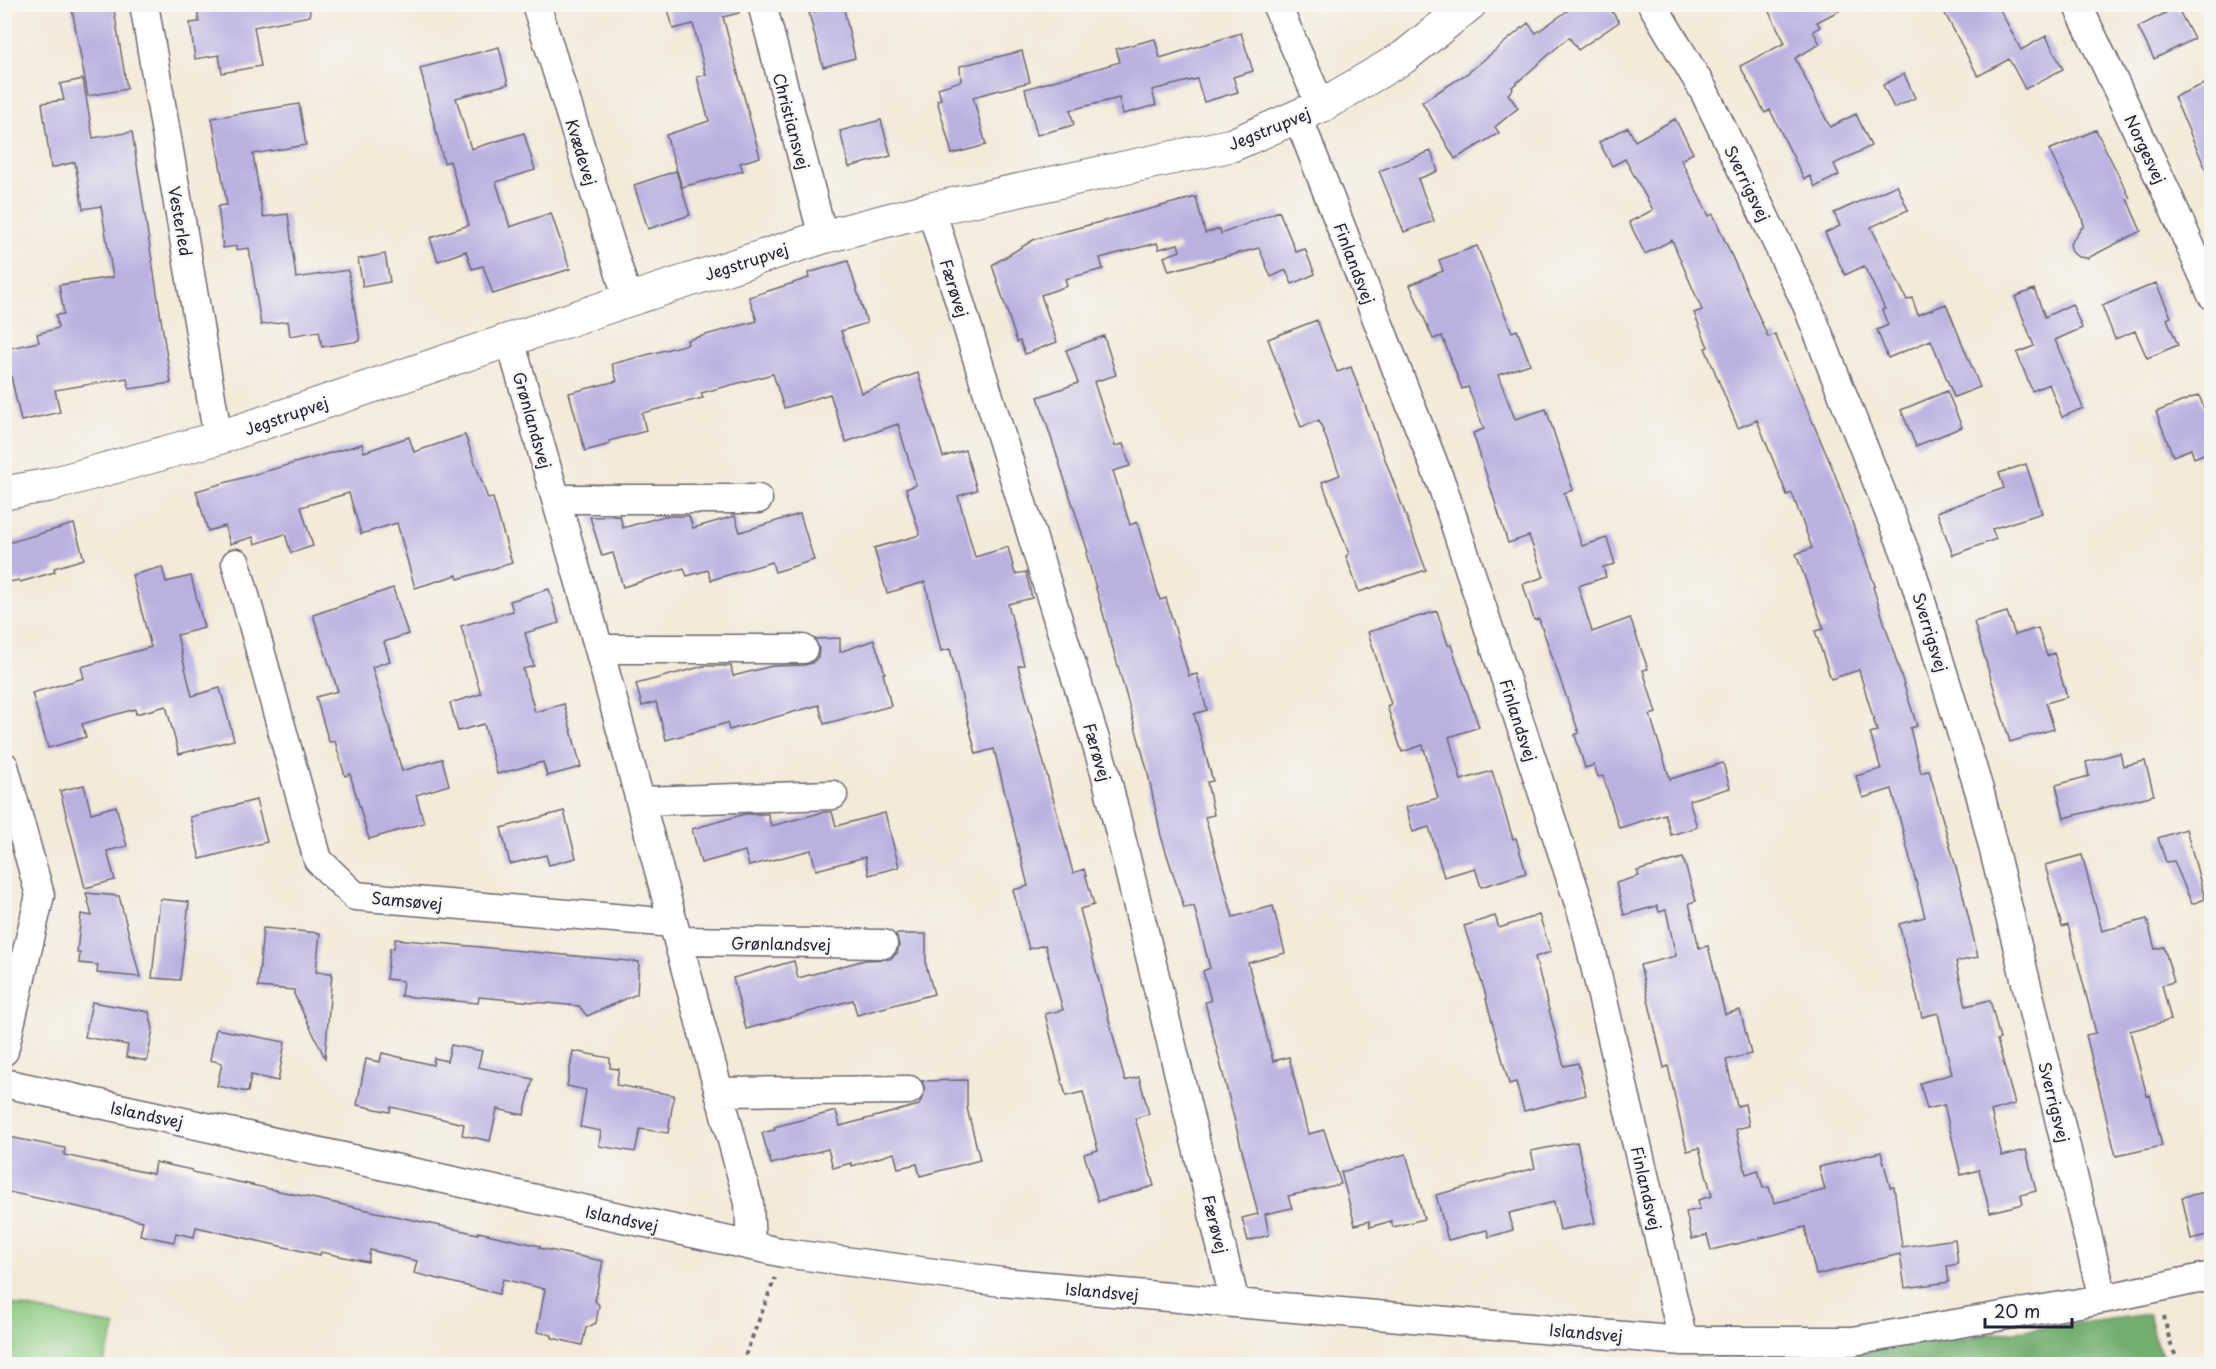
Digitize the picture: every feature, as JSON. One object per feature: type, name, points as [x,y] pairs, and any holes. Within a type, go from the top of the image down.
[{"type":"street","name":"Vesterled","points":[[144,4],[218,438]]},
{"type":"street","name":"Kvædevej","points":[[536,4],[628,300]]},
{"type":"street","name":"Christiansvej","points":[[762,4],[823,237]]},
{"type":"street","name":"Finlandsvej","points":[[1276,4],[1310,112],[1443,488],[1584,919],[1683,1341]]},
{"type":"street","name":"Jegstrupvej","points":[[4,493],[49,485],[218,438],[823,237],[931,209],[1232,145],[1310,112],[1404,57],[1470,4]]},
{"type":"street","name":"Sverrigsvej","points":[[1652,4],[1704,91],[1807,304],[1910,562],[1980,793],[2103,1299]]},
{"type":"street","name":"Norgesvej","points":[[2077,4],[2165,189],[2211,295]]},
{"type":"street","name":"Færøvej","points":[[931,209],[1105,772],[1235,1303]]},
{"type":"street","name":"Grønlandsvej","points":[[510,340],[599,650],[749,1203],[751,1246]]},
{"type":"street","points":[[556,499],[758,499]]},
{"type":"street","name":"Samsøvej","points":[[236,563],[318,860],[355,896],[676,932]]},
{"type":"street","points":[[599,650],[803,649]]},
{"type":"street","points":[[4,766],[40,895],[4,1052]]},
{"type":"street","points":[[640,801],[833,795]]},
{"type":"street","name":"Grønlandsvej","points":[[676,932],[883,944]]},
{"type":"street","name":"Islandsvej","points":[[4,1083],[784,1253],[1002,1282],[1235,1303],[1683,1341],[1853,1341],[2103,1299],[2211,1276]]},
{"type":"street","points":[[719,1092],[909,1090]]},
{"type":"path","points":[[742,1365],[784,1253]]},
{"type":"path","points":[[2157,1287],[2171,1346],[2183,1365]]},
{"type":"green space","points":[[4,1303],[116,1326],[103,1364],[5,1364]]},
{"type":"green space","points":[[2149,1314],[2154,1339],[2167,1364],[1691,1364],[1695,1359],[1814,1357]]},
{"type":"building","points":[[71,4],[113,4],[127,89],[88,96]]},
{"type":"building","points":[[196,4],[309,4],[310,16],[254,27],[261,66],[222,73],[219,55],[195,59],[190,23],[199,22]]},
{"type":"building","points":[[667,4],[738,4],[739,13],[723,17],[760,157],[740,163],[743,171],[682,187],[666,135],[709,121],[697,77],[706,75],[693,24],[673,29]]},
{"type":"building","points":[[1577,4],[1607,4],[1619,22],[1578,50],[1569,37],[1512,87],[1513,89],[1508,94],[1518,108],[1495,127],[1499,133],[1455,159],[1422,102],[1468,73],[1528,23],[1536,33]]},
{"type":"building","points":[[1765,4],[1852,4],[1817,22],[1820,27],[1813,31],[1820,44],[1795,58],[1830,127],[1856,114],[1871,146],[1834,164],[1839,175],[1815,187],[1810,176],[1804,179],[1770,110],[1765,113],[1740,66],[1785,43]]},
{"type":"building","points":[[1940,4],[1997,4],[2021,50],[2046,36],[2063,69],[2025,89],[2009,59],[1978,76]]},
{"type":"building","points":[[843,5],[855,58],[823,67],[809,13]]},
{"type":"building","points":[[2177,7],[2194,39],[2154,59],[2138,27]]},
{"type":"building","points":[[1241,33],[1253,71],[1233,77],[1238,92],[1204,102],[1197,79],[1152,90],[1156,105],[1123,114],[1119,98],[1070,110],[1074,125],[1037,135],[1025,89],[1120,62],[1116,49],[1155,39],[1160,58]]},
{"type":"building","points":[[499,47],[508,84],[456,98],[471,149],[524,133],[535,170],[496,182],[510,227],[551,213],[570,269],[493,294],[483,266],[472,269],[466,251],[438,261],[430,238],[469,225],[450,161],[444,163],[420,68]]},
{"type":"building","points":[[1022,51],[1030,82],[973,97],[986,145],[952,154],[937,100],[941,99],[938,88],[961,81],[960,66]]},
{"type":"building","points":[[1904,74],[1915,98],[1894,108],[1883,85]]},
{"type":"building","points":[[83,79],[93,138],[132,132],[171,383],[129,389],[127,378],[55,390],[60,412],[21,421],[5,349],[39,342],[37,334],[58,328],[56,315],[64,314],[59,285],[113,277],[101,206],[83,209],[75,162],[51,168],[42,103],[64,100],[60,84]]},
{"type":"building","points":[[2211,81],[2211,181],[2174,97]]},
{"type":"building","points":[[299,104],[306,145],[253,154],[263,217],[288,214],[296,278],[348,270],[360,341],[322,347],[319,331],[290,336],[288,321],[261,325],[249,248],[236,250],[236,246],[223,248],[218,206],[227,205],[212,118]]},
{"type":"building","points":[[1675,119],[1693,153],[1681,160],[1709,216],[1713,214],[1768,337],[1775,334],[1834,472],[1875,586],[1873,587],[1917,726],[1910,728],[1921,773],[1929,770],[1978,957],[1956,962],[1966,1006],[1990,1000],[2000,1039],[1997,1040],[2015,1104],[1991,1111],[2002,1156],[2026,1150],[2036,1191],[2021,1195],[2023,1204],[1990,1212],[1979,1170],[1961,1175],[1944,1105],[1927,1109],[1920,1083],[1952,1074],[1938,1013],[1922,1017],[1899,924],[1925,917],[1892,789],[1863,798],[1856,776],[1881,769],[1870,733],[1877,731],[1859,670],[1831,679],[1815,631],[1824,629],[1796,554],[1812,548],[1792,493],[1787,495],[1757,420],[1738,428],[1705,348],[1708,347],[1694,313],[1702,310],[1672,240],[1645,254],[1629,222],[1653,210],[1625,159],[1612,166],[1599,142],[1628,127],[1635,141]]},
{"type":"building","points":[[881,120],[891,156],[849,167],[840,131]]},
{"type":"building","points":[[2096,130],[2130,198],[2127,199],[2141,231],[2088,258],[2078,257],[2072,252],[2070,244],[2084,225],[2049,150]]},
{"type":"building","points":[[1431,151],[1438,171],[1418,179],[1434,221],[1404,232],[1379,171]]},
{"type":"building","points":[[676,171],[690,215],[648,229],[634,185]]},
{"type":"building","points":[[1897,185],[1908,210],[1871,227],[1907,300],[1912,298],[1918,315],[1946,304],[1980,387],[1954,397],[1931,340],[1888,358],[1877,330],[1888,325],[1882,310],[1885,309],[1864,266],[1845,275],[1825,233],[1840,226],[1834,213]]},
{"type":"building","points":[[1196,197],[1205,233],[1220,229],[1221,234],[1279,211],[1296,252],[1305,249],[1315,274],[1292,284],[1286,270],[1271,277],[1259,248],[1169,271],[1164,257],[1180,251],[1178,244],[1159,249],[1157,243],[1100,258],[1103,269],[1065,279],[1067,286],[1041,295],[1057,342],[1025,354],[1020,341],[1017,342],[992,265],[1035,239]]},
{"type":"building","points":[[1477,246],[1512,332],[1517,330],[1530,364],[1498,375],[1515,419],[1546,409],[1573,490],[1564,493],[1582,546],[1607,538],[1615,564],[1603,567],[1606,577],[1578,586],[1592,632],[1630,618],[1648,669],[1643,670],[1656,713],[1650,715],[1670,779],[1723,763],[1730,788],[1689,800],[1697,827],[1671,835],[1665,814],[1619,828],[1603,776],[1598,777],[1594,765],[1585,768],[1575,735],[1579,733],[1539,619],[1534,620],[1523,584],[1544,577],[1529,536],[1508,543],[1473,433],[1484,429],[1468,387],[1462,389],[1442,336],[1433,339],[1410,285],[1443,271],[1439,260]]},
{"type":"building","points":[[385,254],[390,282],[363,287],[358,259]]},
{"type":"building","points":[[848,261],[867,323],[841,331],[861,393],[918,373],[943,457],[965,450],[977,490],[958,496],[975,557],[1008,547],[1015,574],[1026,572],[1032,598],[1008,604],[1024,665],[1018,666],[1073,873],[1084,869],[1094,905],[1080,909],[1125,1081],[1139,1077],[1149,1114],[1135,1118],[1154,1186],[1098,1201],[1084,1154],[1098,1150],[1083,1092],[1066,1096],[1045,1014],[1063,1010],[1045,945],[1029,949],[1013,890],[1028,886],[994,749],[976,754],[950,649],[941,651],[925,582],[887,593],[874,548],[920,535],[906,489],[916,485],[898,424],[846,442],[830,394],[784,408],[773,374],[701,393],[703,398],[642,413],[646,431],[609,441],[610,444],[585,451],[569,393],[617,381],[612,364],[688,344],[687,340],[757,321],[749,297],[809,278],[808,273]]},
{"type":"building","points":[[2156,283],[2171,317],[2167,319],[2178,345],[2147,358],[2135,331],[2115,339],[2102,306]]},
{"type":"building","points":[[2034,289],[2045,317],[2072,304],[2082,328],[2055,340],[2083,408],[2062,417],[2049,384],[2032,391],[2017,353],[2034,346],[2015,297]]},
{"type":"building","points":[[1317,320],[1337,372],[1351,367],[1426,570],[1359,592],[1346,556],[1349,554],[1322,482],[1340,475],[1319,420],[1301,427],[1268,339]]},
{"type":"building","points":[[1104,336],[1116,375],[1094,382],[1115,446],[1123,444],[1130,466],[1113,471],[1130,525],[1137,522],[1160,600],[1166,598],[1189,676],[1197,674],[1207,710],[1194,714],[1213,781],[1207,782],[1214,815],[1205,817],[1233,917],[1273,906],[1285,953],[1248,963],[1273,1061],[1289,1057],[1308,1134],[1324,1130],[1341,1184],[1288,1196],[1292,1208],[1265,1214],[1269,1235],[1248,1241],[1242,1218],[1258,1214],[1205,1002],[1211,1001],[1203,971],[1210,968],[1194,906],[1184,908],[1161,836],[1147,769],[1086,553],[1088,552],[1038,397],[1078,383],[1066,350]]},
{"type":"building","points":[[1947,391],[1962,427],[1916,446],[1901,410]]},
{"type":"building","points":[[2199,395],[2211,427],[2211,451],[2194,458],[2191,449],[2173,456],[2156,412]]},
{"type":"building","points":[[465,435],[488,499],[493,498],[512,563],[458,579],[457,575],[415,588],[397,523],[361,534],[349,493],[301,507],[313,546],[291,553],[285,534],[255,544],[253,537],[230,544],[225,526],[208,531],[196,491],[362,444],[364,452],[409,437],[414,452]]},
{"type":"building","points":[[2026,464],[2042,513],[1992,529],[1996,539],[1953,555],[1937,512],[2004,488],[1999,473]]},
{"type":"building","points":[[800,514],[814,560],[775,572],[772,562],[711,580],[708,570],[687,576],[684,568],[623,587],[613,553],[602,556],[590,517],[620,516],[623,528],[664,516],[689,516],[693,528],[735,516],[740,532]]},
{"type":"building","points":[[74,524],[84,559],[54,568],[55,572],[20,582],[19,580],[4,583],[4,544]]},
{"type":"building","points":[[162,567],[166,582],[191,576],[204,628],[177,635],[192,696],[220,688],[234,740],[179,754],[166,706],[136,714],[135,709],[82,724],[86,737],[48,748],[32,693],[84,678],[81,667],[151,647],[132,575]]},
{"type":"building","points":[[393,588],[408,634],[384,642],[390,661],[372,667],[402,771],[442,759],[449,785],[416,795],[424,823],[369,839],[350,774],[345,776],[335,741],[329,742],[316,697],[338,691],[313,615]]},
{"type":"building","points":[[549,589],[559,623],[525,633],[534,666],[523,669],[535,712],[564,704],[581,767],[547,776],[543,762],[497,774],[484,724],[458,731],[450,703],[481,694],[461,626],[513,611],[510,601]]},
{"type":"building","points":[[1437,611],[1479,727],[1449,737],[1461,780],[1492,771],[1526,873],[1481,887],[1475,868],[1444,877],[1429,827],[1413,832],[1406,807],[1438,798],[1423,745],[1402,752],[1387,706],[1391,704],[1368,632]]},
{"type":"building","points":[[2007,612],[2015,635],[2038,628],[2047,656],[2054,653],[2067,697],[2046,703],[2054,729],[2010,742],[1974,622]]},
{"type":"building","points":[[840,638],[840,652],[874,640],[885,673],[883,673],[891,706],[824,724],[819,705],[729,730],[727,723],[666,740],[656,702],[642,706],[636,684],[704,666],[731,666],[733,676],[772,666],[804,665],[812,663],[818,657],[819,648],[815,639]]},
{"type":"building","points":[[2120,753],[2123,766],[2145,761],[2154,795],[2064,818],[2056,785],[2089,776],[2086,762]]},
{"type":"building","points":[[84,785],[91,813],[116,806],[127,846],[107,851],[115,880],[85,888],[60,791]]},
{"type":"building","points":[[256,800],[267,842],[200,859],[190,817]]},
{"type":"building","points":[[564,811],[576,858],[549,865],[546,855],[510,864],[501,828]]},
{"type":"building","points":[[832,812],[836,826],[885,813],[899,867],[869,875],[865,857],[816,870],[811,850],[749,866],[745,851],[701,863],[692,829],[745,814],[768,814],[771,826]]},
{"type":"building","points":[[2186,829],[2205,899],[2192,904],[2174,861],[2166,862],[2158,838]]},
{"type":"building","points":[[2082,855],[2102,931],[2147,919],[2155,949],[2164,947],[2174,982],[2162,985],[2171,1020],[2130,1031],[2147,1096],[2150,1095],[2162,1146],[2116,1156],[2086,1035],[2096,1033],[2068,925],[2062,927],[2045,865]]},
{"type":"building","points":[[1683,858],[1696,901],[1689,903],[1699,948],[1708,946],[1725,1014],[1740,1010],[1751,1054],[1726,1060],[1737,1106],[1745,1104],[1749,1126],[1736,1129],[1746,1174],[1758,1170],[1763,1188],[1769,1187],[1774,1203],[1825,1190],[1819,1167],[1881,1152],[1890,1187],[1894,1187],[1902,1247],[1955,1239],[1958,1264],[1947,1266],[1949,1282],[1905,1288],[1900,1254],[1816,1275],[1805,1227],[1711,1250],[1707,1235],[1692,1239],[1686,1212],[1700,1209],[1698,1200],[1712,1196],[1699,1148],[1687,1151],[1668,1066],[1664,1068],[1640,965],[1676,956],[1666,910],[1659,912],[1657,906],[1624,915],[1616,883],[1639,876],[1637,871]]},
{"type":"building","points":[[86,893],[119,896],[140,977],[97,973],[98,965],[79,963],[80,953],[77,953],[81,914],[92,916]]},
{"type":"building","points":[[160,899],[189,902],[180,980],[152,978]]},
{"type":"building","points":[[1539,915],[1551,952],[1535,957],[1564,1066],[1578,1063],[1586,1095],[1524,1111],[1516,1082],[1509,1084],[1487,999],[1464,926],[1495,916],[1499,928]]},
{"type":"building","points":[[263,928],[320,933],[316,972],[332,973],[325,1058],[294,990],[258,987]]},
{"type":"building","points":[[896,934],[926,934],[926,965],[934,994],[857,1015],[853,1000],[746,1029],[733,978],[794,961],[798,978],[865,960],[890,959],[897,953],[899,945]]},
{"type":"building","points":[[395,939],[639,962],[637,994],[587,1016],[579,1006],[479,997],[478,1003],[401,996],[403,981],[386,979],[390,948],[394,948]]},
{"type":"building","points":[[92,1002],[149,1012],[153,1029],[147,1061],[126,1057],[128,1045],[85,1037]]},
{"type":"building","points":[[216,1029],[285,1042],[278,1081],[251,1075],[248,1092],[217,1086],[222,1063],[210,1060]]},
{"type":"building","points":[[451,1045],[482,1051],[478,1067],[533,1079],[524,1115],[497,1109],[490,1141],[462,1135],[464,1124],[391,1107],[390,1112],[357,1105],[366,1059],[380,1062],[382,1053],[433,1065],[434,1058],[447,1061]]},
{"type":"building","points":[[573,1051],[610,1058],[610,1068],[619,1069],[616,1085],[674,1095],[668,1133],[640,1129],[635,1152],[599,1146],[601,1131],[580,1127],[586,1090],[567,1086]]},
{"type":"building","points":[[967,1080],[967,1108],[980,1160],[920,1176],[917,1164],[898,1168],[894,1153],[852,1166],[851,1163],[833,1168],[828,1149],[771,1164],[762,1133],[775,1130],[774,1127],[836,1111],[840,1126],[919,1105],[925,1090],[922,1081]]},
{"type":"building","points":[[4,1136],[65,1148],[64,1155],[153,1174],[155,1162],[603,1261],[595,1301],[599,1305],[596,1323],[586,1328],[582,1345],[552,1338],[552,1335],[537,1332],[545,1289],[503,1279],[499,1294],[414,1273],[417,1261],[370,1250],[368,1262],[321,1252],[320,1255],[196,1227],[194,1237],[176,1233],[174,1242],[140,1235],[143,1221],[4,1191]]},
{"type":"building","points":[[1577,1142],[1595,1223],[1560,1230],[1554,1202],[1509,1213],[1513,1230],[1489,1237],[1487,1230],[1448,1240],[1436,1195],[1535,1168],[1531,1151]]},
{"type":"building","points":[[1406,1154],[1424,1219],[1393,1227],[1391,1221],[1370,1227],[1369,1221],[1355,1225],[1341,1172]]},
{"type":"building","points":[[2211,1191],[2211,1234],[2191,1239],[2182,1197]]}]
